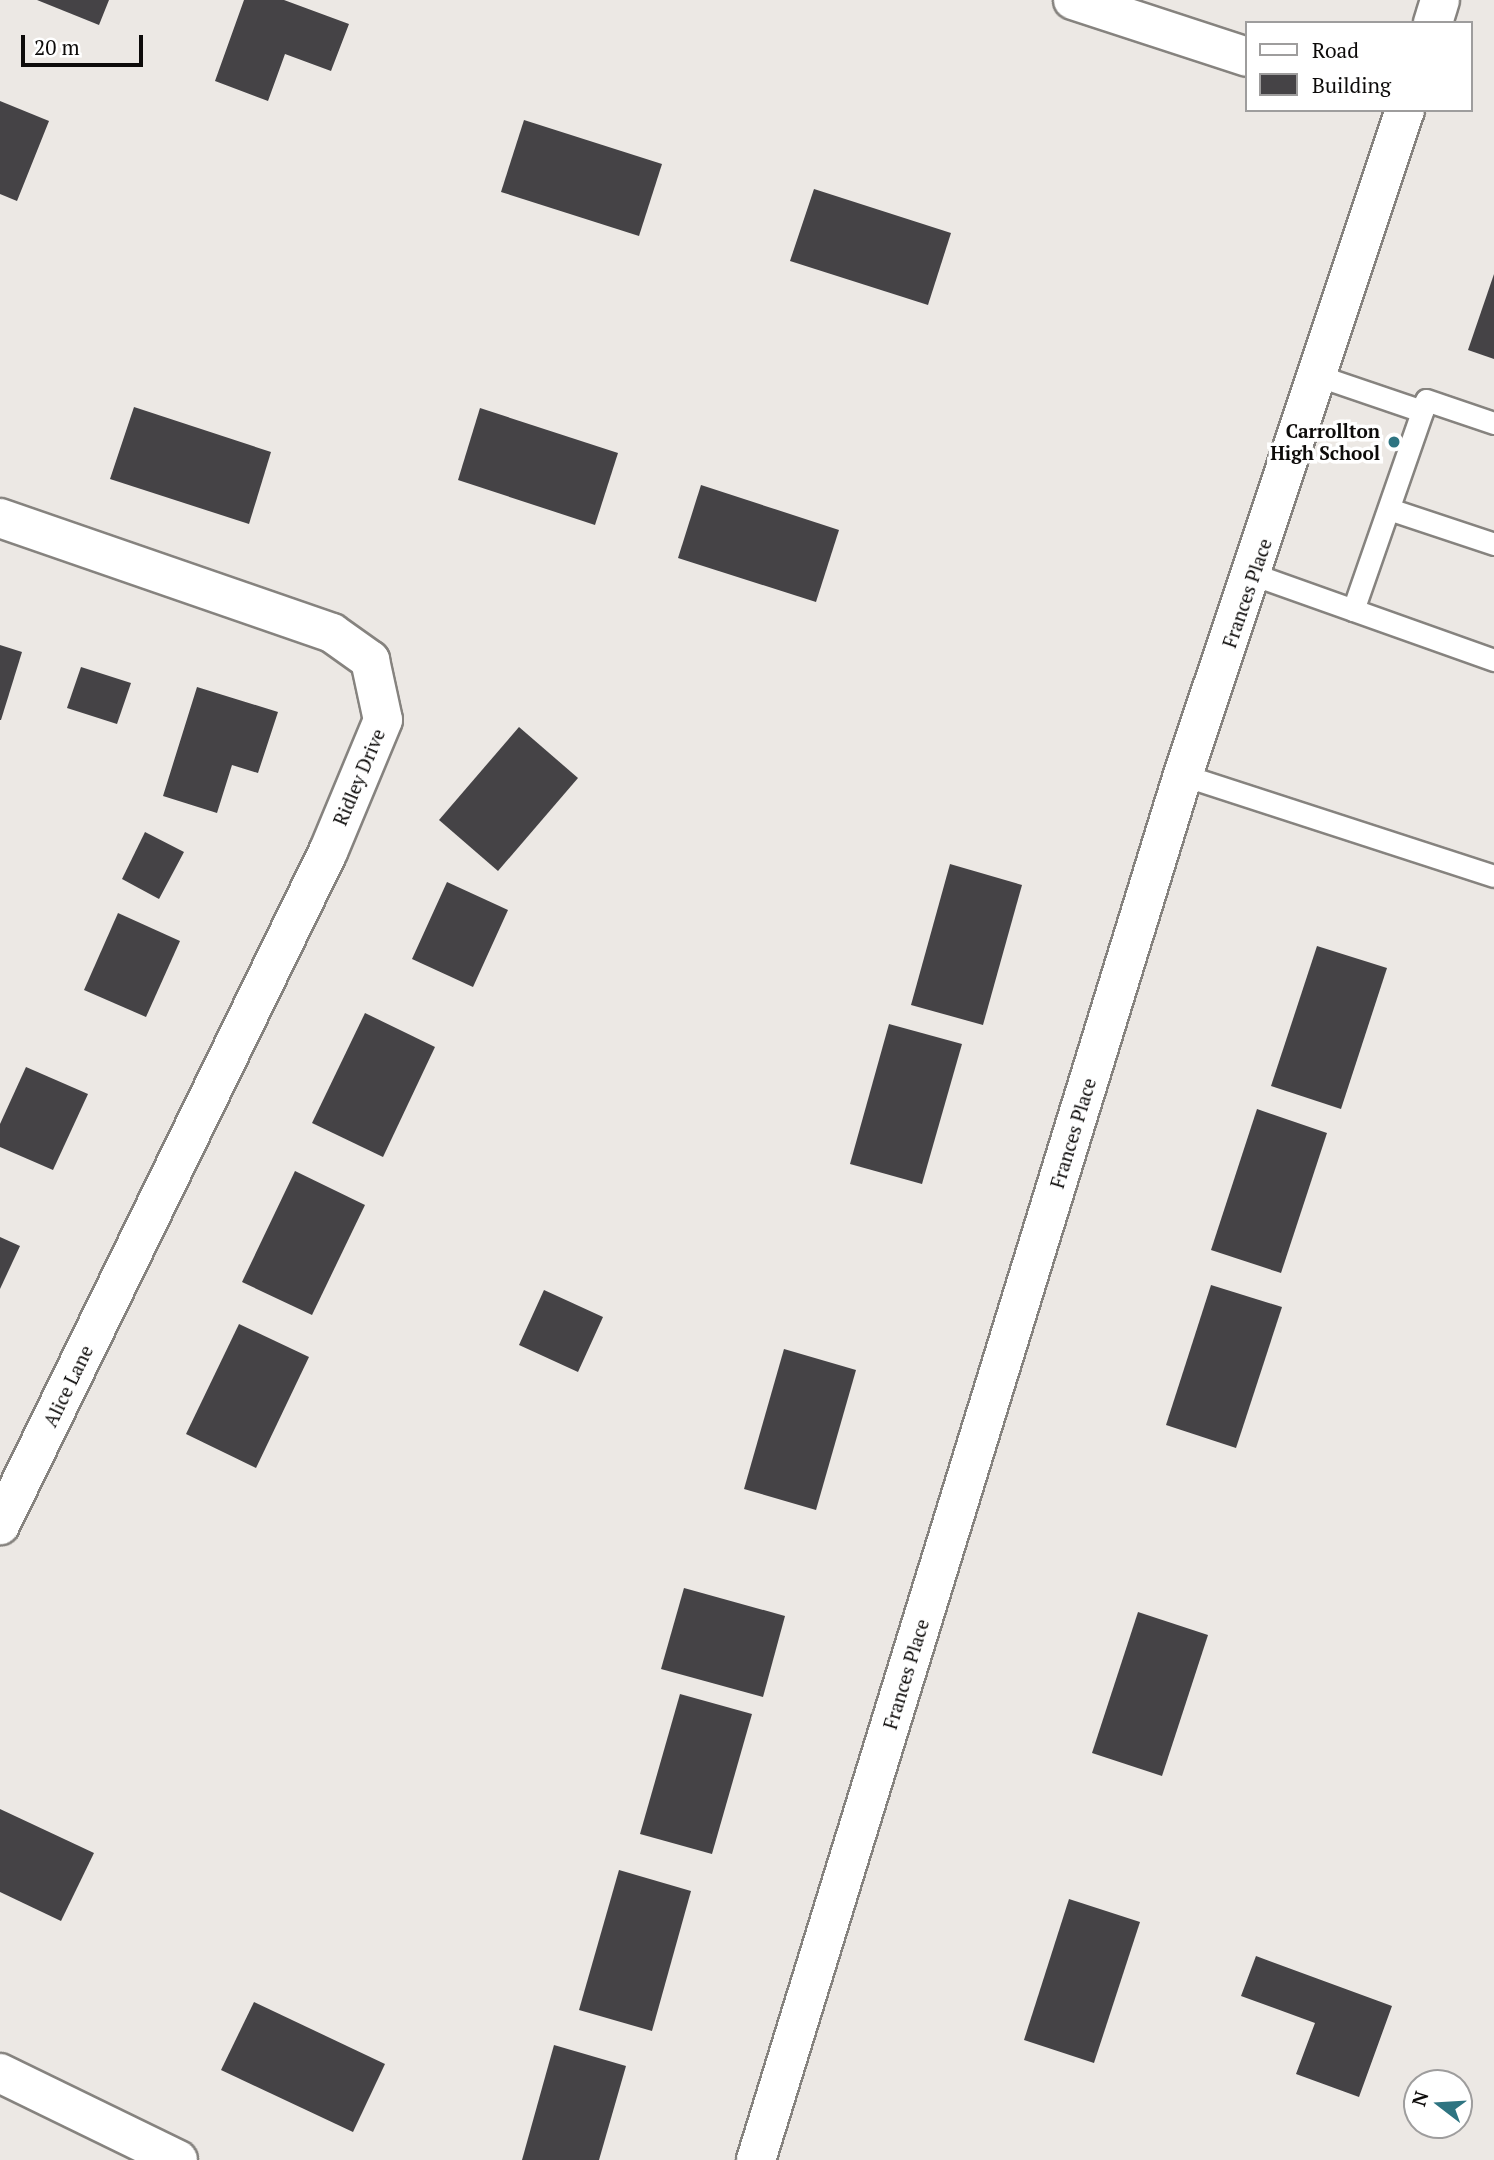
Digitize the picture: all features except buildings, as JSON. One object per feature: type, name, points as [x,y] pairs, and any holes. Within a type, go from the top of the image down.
[{"type":"street","points":[[1073,0],[1246,57]]},
{"type":"street","points":[[1434,21],[1440,0]]},
{"type":"street","name":"Frances Place","points":[[756,2160],[1183,775],[1255,575],[1404,112]]},
{"type":"street","name":"Ridley Drive","points":[[0,518],[332,633],[370,660],[383,720],[328,852],[135,1247]]},
{"type":"street","name":"Alice Lane","points":[[0,1525],[135,1247]]},
{"type":"street","points":[[0,2073],[178,2160]]},
{"type":"lane","points":[[1319,376],[1422,411]]},
{"type":"lane","points":[[1353,610],[1426,400],[1494,423]]},
{"type":"lane","points":[[1389,509],[1494,544]]},
{"type":"lane","points":[[1255,575],[1494,660]]},
{"type":"lane","points":[[1183,775],[1494,876]]},
{"type":"place","name":"Carrollton High School","points":[[1394,442]]}]
